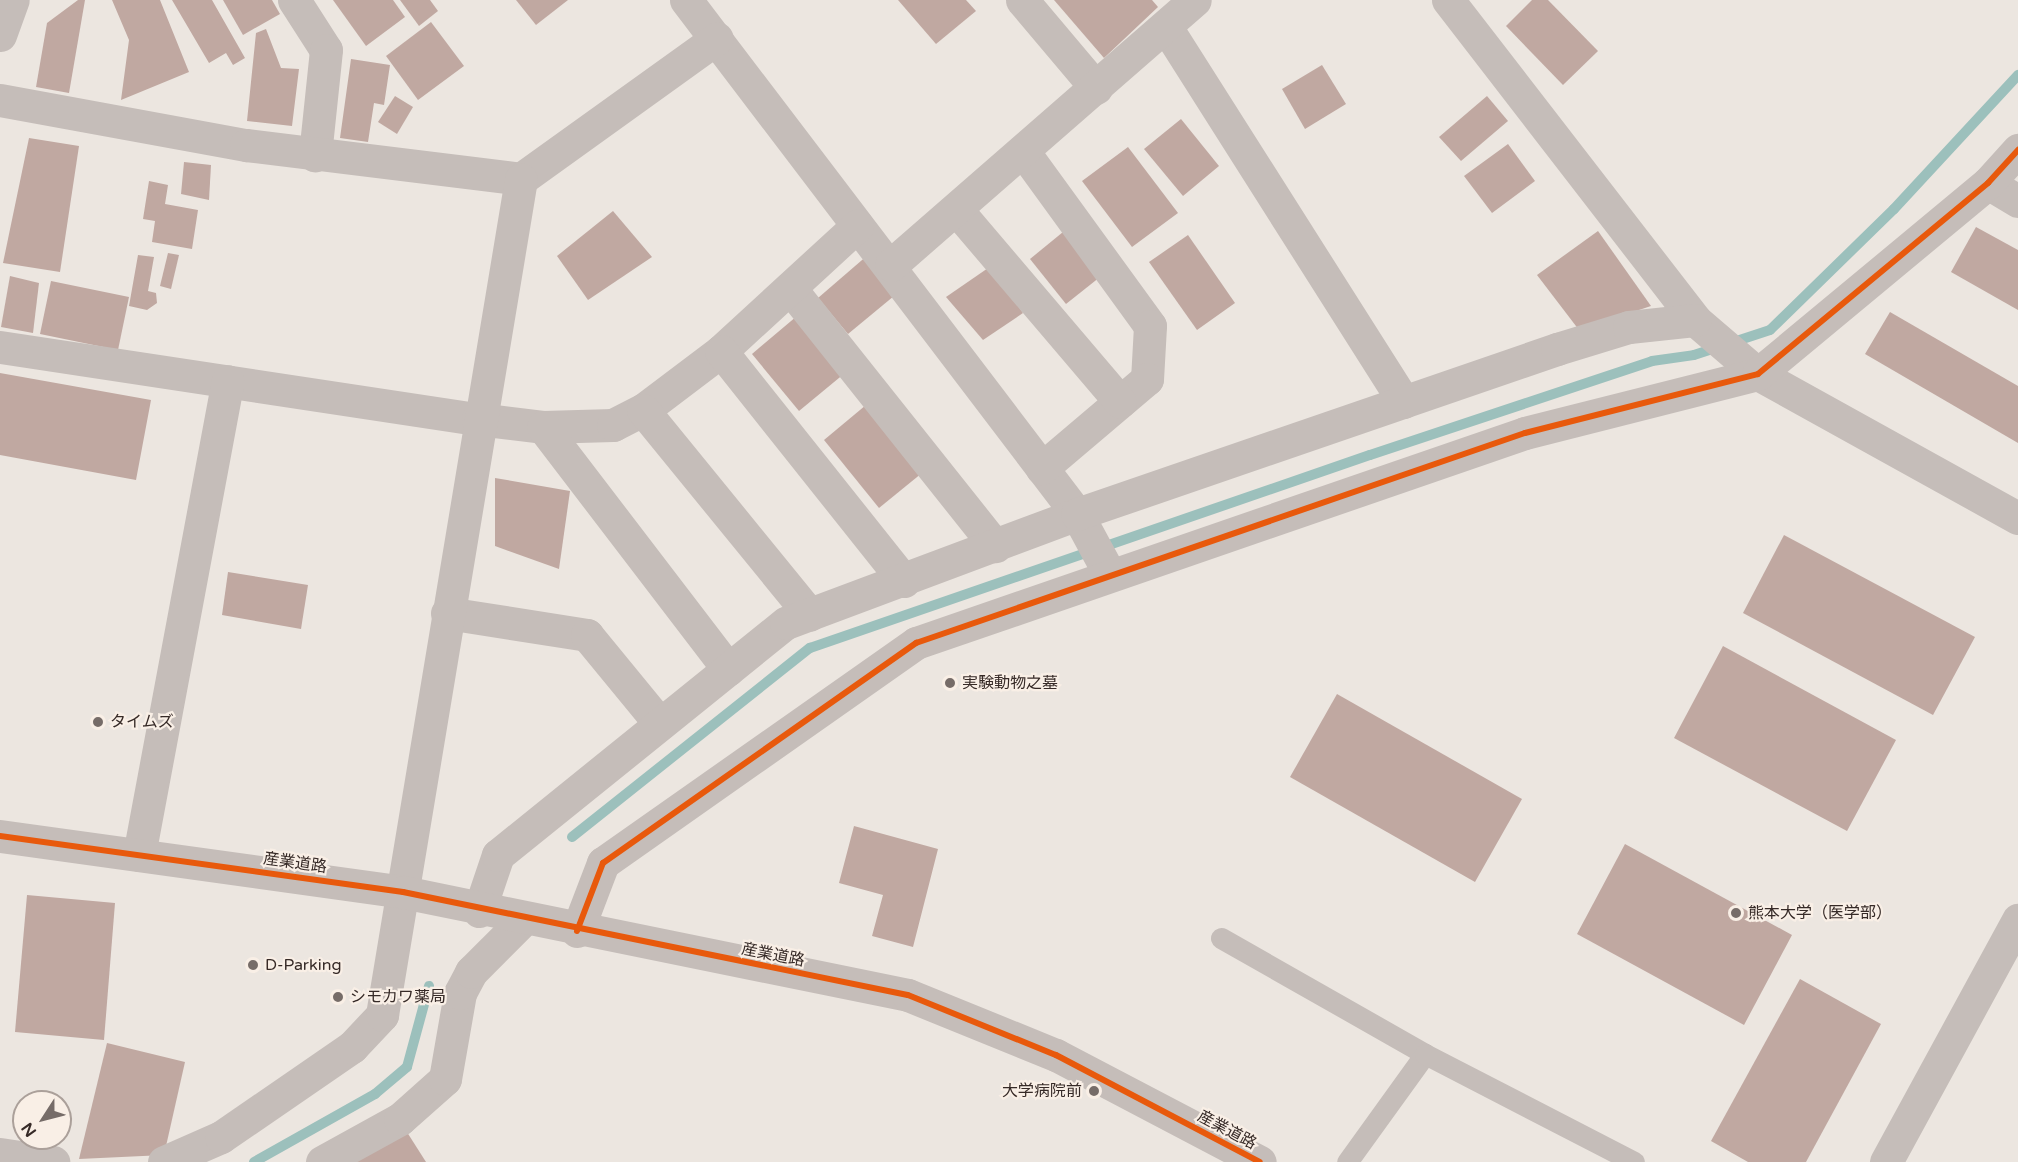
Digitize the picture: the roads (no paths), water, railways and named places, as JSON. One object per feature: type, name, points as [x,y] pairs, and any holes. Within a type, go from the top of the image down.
[{"type":"street","points":[[0,35],[12,0]]},
{"type":"street","points":[[294,0],[326,50],[315,155]]},
{"type":"street","points":[[686,0],[857,226],[891,265],[1077,514],[1110,575]]},
{"type":"street","points":[[1022,0],[1096,88]]},
{"type":"street","points":[[891,265],[1195,0]]},
{"type":"street","points":[[1448,0],[1695,320],[1758,374],[2018,518]]},
{"type":"street","points":[[1166,27],[1404,402]]},
{"type":"street","points":[[0,100],[315,155],[521,178],[717,38]]},
{"type":"street","points":[[577,931],[603,864],[916,643],[1525,433],[1758,374],[1988,183],[2018,150]]},
{"type":"street","points":[[1023,151],[1150,326],[1147,379],[1042,468]]},
{"type":"street","points":[[164,1162],[221,1137],[352,1047],[382,1015],[478,419],[521,178]]},
{"type":"street","points":[[1988,183],[2018,201]]},
{"type":"street","points":[[956,209],[1120,402]]},
{"type":"street","points":[[0,347],[478,419],[543,427],[613,425],[643,410],[722,351],[857,226]]},
{"type":"street","points":[[790,288],[995,546]]},
{"type":"street","points":[[479,911],[498,855],[786,623],[904,581],[1077,514],[1629,327],[1695,320]]},
{"type":"street","points":[[722,351],[904,581]]},
{"type":"street","points":[[139,855],[228,381]]},
{"type":"street","points":[[643,410],[810,615]]},
{"type":"street","points":[[543,427],[728,669]]},
{"type":"street","points":[[447,613],[587,635],[660,724]]},
{"type":"street","name":"産業道路","points":[[0,836],[403,892],[523,920],[908,995],[1056,1055],[1260,1162]]},
{"type":"street","points":[[322,1162],[400,1119],[445,1079],[460,993],[471,972],[523,920]]},
{"type":"street","points":[[1887,1162],[2018,920]]},
{"type":"street","points":[[0,1154],[53,1162]]},
{"type":"lane","points":[[1221,938],[1425,1054],[1634,1162]]},
{"type":"lane","points":[[1347,1162],[1425,1054]]},
{"type":"waterway","points":[[572,837],[810,648],[1370,455],[1652,361],[1694,355],[1770,330],[1894,209],[2018,75]]},
{"type":"waterway","points":[[254,1162],[375,1094],[407,1067],[429,986]]},
{"type":"place","name":"実験動物之墓","points":[[950,683]]},
{"type":"place","name":"タイムズ","points":[[98,722]]},
{"type":"place","name":"熊本大学（医学部）","points":[[1736,913]]},
{"type":"place","name":"D-Parking","points":[[253,965]]},
{"type":"place","name":"シモカワ薬局","points":[[338,997]]},
{"type":"place","name":"大学病院前","points":[[1094,1091]]}]
